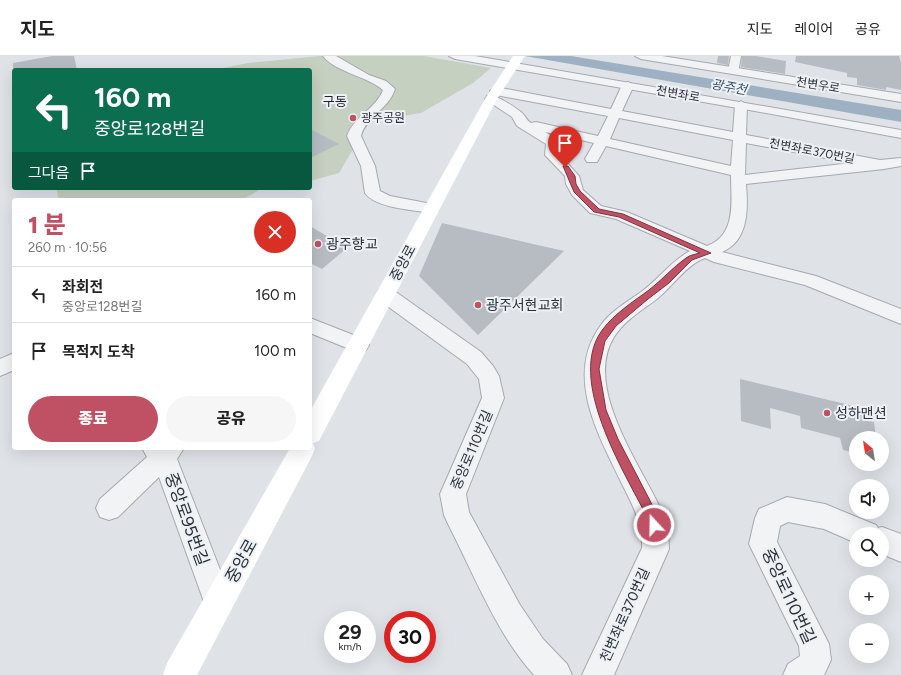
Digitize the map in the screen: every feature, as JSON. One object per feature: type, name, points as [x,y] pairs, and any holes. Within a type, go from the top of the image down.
[{"type":"main road","name":"중앙로","points":[[312,430],[386,295],[431,208],[494,95],[516,61]]},
{"type":"main road","name":"중앙로","points":[[179,675],[302,450]]},
{"type":"street","points":[[328,56],[365,77],[382,83],[389,90],[384,101],[354,133],[368,166],[373,193],[386,200],[431,208]]},
{"type":"street","name":"천변좌로","points":[[455,56],[516,61],[628,85],[901,134]]},
{"type":"street","name":"천변우로","points":[[641,56],[901,98]]},
{"type":"street","points":[[734,71],[736,56]]},
{"type":"street","points":[[592,159],[602,142],[628,85]]},
{"type":"street","points":[[494,95],[517,115],[522,123],[553,143],[552,155],[572,176],[573,184],[577,192],[596,210],[621,215],[707,253],[739,263],[810,280],[901,317]]},
{"type":"street","name":"천변좌로370번길","points":[[494,95],[563,104],[615,113],[884,165]]},
{"type":"street","name":"천변좌로370번길","points":[[598,675],[655,549],[656,535],[652,516],[613,440],[601,410],[594,369],[598,353],[606,332],[622,316],[666,281],[689,259],[707,253],[726,244],[733,234],[739,209],[738,176],[742,105]]},
{"type":"street","name":"천변좌로370번길","points":[[522,123],[659,155],[738,176],[884,165],[901,162]]},
{"type":"street","name":"중앙로110번길","points":[[386,295],[474,358],[493,384],[494,398],[453,494],[457,515],[510,616],[532,650],[556,675]]},
{"type":"street","points":[[312,326],[359,345]]},
{"type":"street","points":[[0,368],[12,362]]},
{"type":"street","name":"중앙로95번길","points":[[109,508],[163,451],[218,603]]},
{"type":"street","name":"중앙로110번길","points":[[799,675],[809,670],[816,660],[814,644],[763,544],[768,518],[787,509],[825,517],[850,527]]},
{"type":"street","points":[[889,543],[901,548]]},
{"type":"green space","name":"광주공원","points":[[319,56],[424,56],[491,68],[473,83],[421,113],[369,122],[339,173],[312,180],[312,68],[223,68],[248,63]]},
{"type":"green space","points":[[56,190],[259,190],[245,198],[58,198]]},
{"type":"water","name":"광주천","points":[[525,56],[571,56],[901,110],[901,122]]},
{"type":"building","points":[[52,56],[74,56],[77,68],[13,68],[13,63]]},
{"type":"building","points":[[718,56],[729,56],[728,65],[717,63]]},
{"type":"building","points":[[742,56],[756,56],[786,61],[785,74],[741,67]]},
{"type":"building","points":[[796,56],[899,56],[901,63],[901,90],[886,87],[886,90],[857,85],[857,78],[847,77],[847,73],[795,62]]},
{"type":"building","points":[[312,130],[339,144],[312,157]]},
{"type":"building","name":"광주서현교회","points":[[442,223],[564,251],[478,335],[419,276]]},
{"type":"building","points":[[312,227],[347,248],[322,269],[312,264]]},
{"type":"building","name":"성하맨션","points":[[740,379],[867,409],[869,421],[874,422],[875,431],[849,431],[849,451],[843,450],[840,438],[801,428],[800,416],[770,408],[771,429],[741,421]]},
{"type":"place","name":"광주공원","points":[[353,118]]},
{"type":"place","name":"광주향교","points":[[318,244]]},
{"type":"place","name":"광주서현교회","points":[[478,305]]},
{"type":"place","name":"성하맨션","points":[[827,413]]},
{"type":"district","name":"구동","points":[[335,101]]},
{"type":"route","points":[[565,167],[572,176],[573,184],[577,192],[596,210],[621,215],[707,253],[694,256],[689,259],[660,287],[645,297],[613,324],[601,341],[594,369],[595,383],[601,410],[613,440],[652,516],[654,525]]}]
